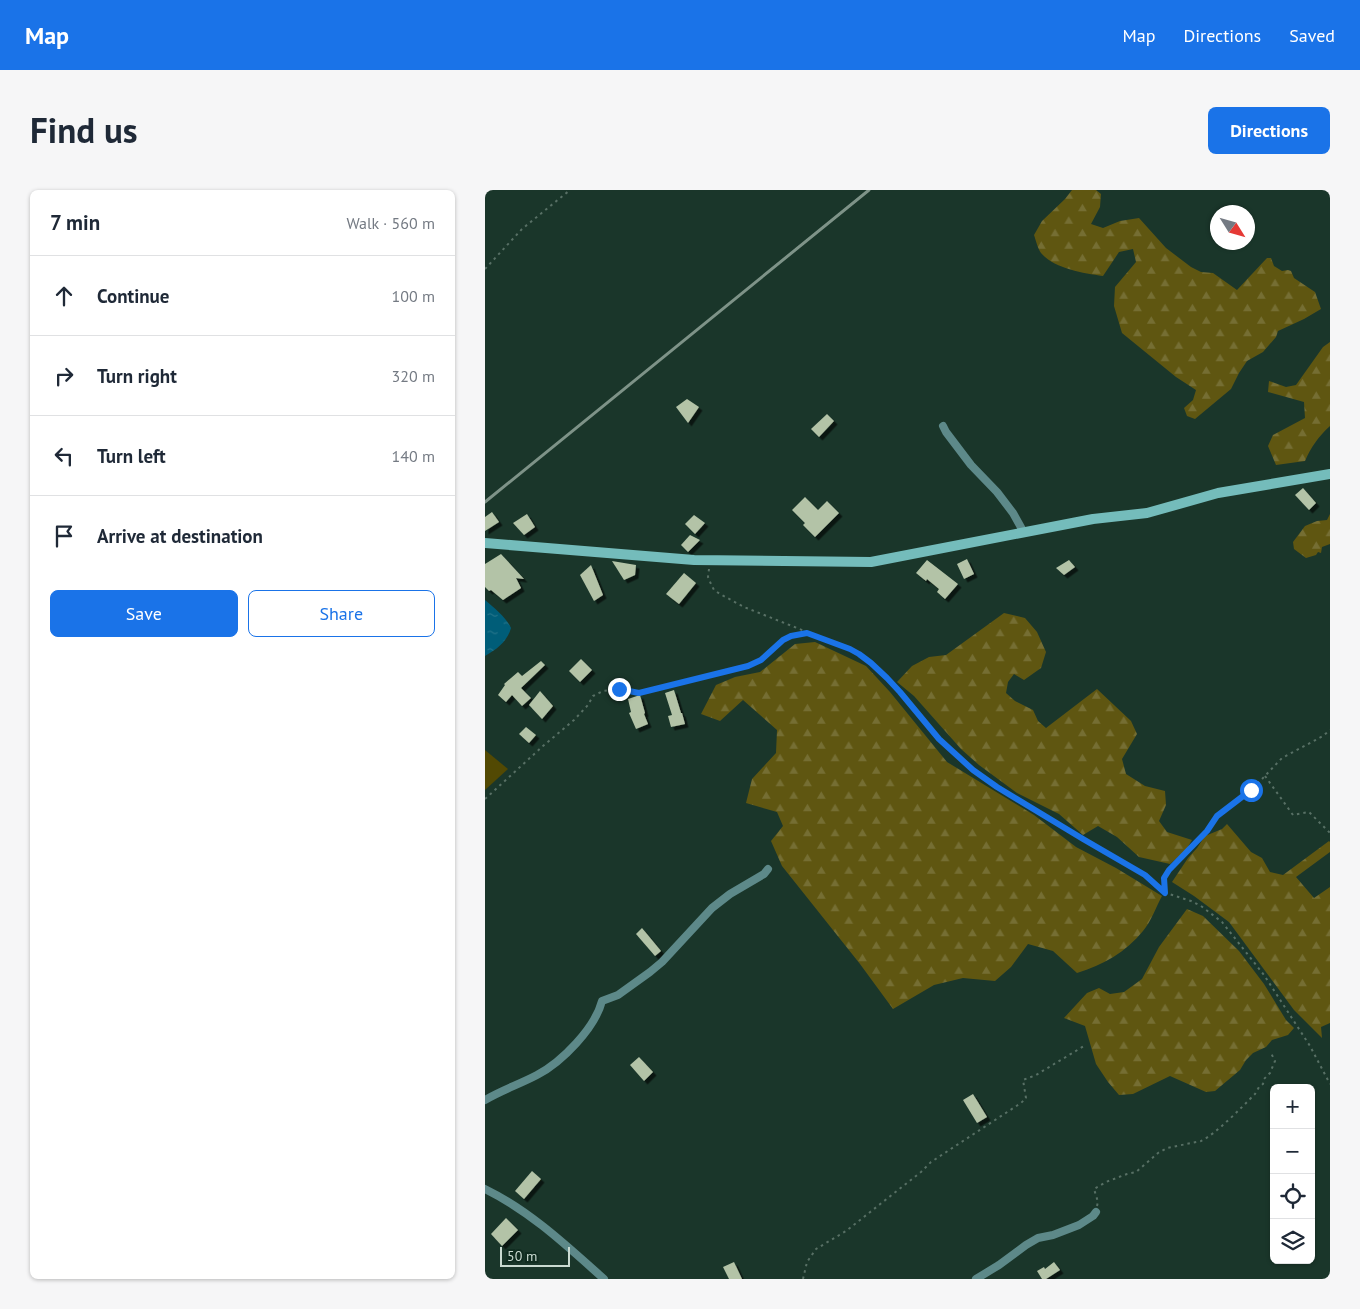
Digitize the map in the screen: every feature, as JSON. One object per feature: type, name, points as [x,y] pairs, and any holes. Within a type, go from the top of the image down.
[{"type":"main road","points":[[485,543],[694,560],[871,562],[1023,531],[1093,519],[1147,513],[1218,494],[1330,474]]},
{"type":"street","points":[[943,426],[966,460],[991,484],[1002,498],[1023,531]]},
{"type":"street","points":[[485,1100],[539,1074],[557,1060],[580,1039],[600,1009],[602,1001],[618,995],[663,962],[712,908],[730,894],[764,874],[768,869]]},
{"type":"street","points":[[485,1189],[502,1197],[527,1214],[604,1279]]},
{"type":"street","points":[[976,1279],[999,1265],[1026,1244],[1038,1238],[1053,1235],[1079,1225],[1096,1212]]},
{"type":"path","points":[[485,269],[522,229],[570,190]]},
{"type":"path","points":[[711,560],[708,577],[714,590],[744,607],[850,649],[871,663],[900,692],[939,739],[973,770],[997,787],[1145,875],[1165,893],[1201,906],[1222,922],[1264,975],[1310,1046],[1330,1084]]},
{"type":"path","points":[[485,798],[574,720],[593,696],[603,691],[619,689],[639,693],[748,666],[761,660],[783,640],[791,636],[807,633]]},
{"type":"path","points":[[1165,893],[1164,878],[1169,870],[1207,831],[1217,816],[1251,790],[1282,758],[1323,736],[1330,730]]},
{"type":"path","points":[[1265,776],[1293,815],[1309,812],[1330,833]]},
{"type":"path","points":[[803,1279],[807,1262],[817,1249],[846,1231],[931,1162],[1021,1103],[1026,1098],[1023,1080],[1036,1075],[1083,1046]]},
{"type":"path","points":[[1096,1212],[1098,1202],[1094,1189],[1106,1182],[1136,1172],[1158,1153],[1167,1148],[1205,1139],[1245,1104],[1263,1084],[1264,1079],[1274,1067],[1275,1061],[1270,1051]]},
{"type":"shaded area","points":[[485,750],[508,769],[485,790]]},
{"type":"green space","points":[[1072,190],[1096,190],[1101,194],[1100,207],[1091,224],[1103,228],[1120,221],[1139,218],[1166,248],[1191,267],[1201,272],[1213,273],[1237,290],[1267,258],[1271,258],[1274,266],[1282,271],[1291,271],[1294,278],[1315,292],[1321,309],[1278,331],[1276,337],[1263,352],[1247,361],[1231,389],[1195,419],[1187,416],[1184,408],[1193,400],[1196,390],[1176,377],[1122,333],[1114,306],[1115,287],[1136,262],[1133,249],[1119,252],[1103,276],[1061,267],[1041,253],[1034,235],[1042,221]]},
{"type":"green space","points":[[1330,342],[1330,426],[1315,442],[1305,461],[1276,465],[1268,446],[1273,435],[1305,418],[1304,402],[1268,392],[1269,381],[1286,387],[1296,385],[1323,347]]},
{"type":"green space","points":[[1330,514],[1330,544],[1322,547],[1321,553],[1318,552],[1316,555],[1306,558],[1294,549],[1293,542],[1305,526],[1317,521],[1327,520]]},
{"type":"green space","points":[[1004,613],[1025,618],[1037,632],[1046,652],[1041,668],[1024,680],[1014,674],[1008,682],[1006,693],[1015,701],[1033,710],[1038,721],[1046,728],[1097,689],[1131,721],[1137,734],[1122,759],[1126,774],[1145,786],[1165,791],[1166,805],[1159,821],[1167,832],[1192,840],[1186,850],[1170,864],[1139,857],[1117,837],[1098,826],[1083,835],[1059,814],[1017,793],[961,749],[914,696],[897,682],[912,666],[929,657],[946,655]]},
{"type":"green space","points":[[815,642],[866,666],[890,692],[947,762],[1034,815],[1076,847],[1116,868],[1162,896],[1149,923],[1136,939],[1113,957],[1077,973],[1053,951],[1028,944],[1011,967],[995,981],[963,978],[934,985],[893,1009],[860,964],[782,866],[771,841],[783,826],[777,812],[746,803],[752,779],[776,753],[777,730],[743,700],[720,721],[701,714],[716,685],[735,677],[760,672],[795,644]]},
{"type":"green space","points":[[1227,824],[1251,852],[1262,858],[1270,872],[1283,875],[1330,842],[1330,852],[1296,877],[1314,898],[1330,887],[1330,1023],[1321,1027],[1322,1038],[1294,1010],[1229,922],[1172,882],[1205,836],[1222,829]]},
{"type":"green space","points":[[1187,909],[1203,916],[1239,951],[1264,984],[1286,1020],[1294,1028],[1288,1035],[1272,1040],[1266,1047],[1253,1053],[1240,1070],[1215,1091],[1206,1092],[1170,1076],[1133,1094],[1119,1095],[1096,1064],[1085,1026],[1064,1018],[1087,993],[1099,988],[1110,994],[1124,992],[1142,979],[1159,947]]},
{"type":"water","points":[[485,600],[503,616],[511,628],[501,645],[485,656]]},
{"type":"building","points":[[687,399],[699,407],[688,423],[676,407]]},
{"type":"building","points":[[827,414],[834,421],[819,437],[811,429]]},
{"type":"building","points":[[1303,488],[1316,503],[1309,510],[1295,495]]},
{"type":"building","points":[[805,497],[818,510],[827,501],[839,513],[815,537],[792,510]]},
{"type":"building","points":[[492,512],[499,522],[485,531],[485,517]]},
{"type":"building","points":[[527,514],[535,527],[524,535],[513,523]]},
{"type":"building","points":[[694,515],[705,523],[695,534],[685,524]]},
{"type":"building","points":[[690,535],[700,540],[688,552],[681,545]]},
{"type":"building","points":[[501,554],[524,579],[516,578],[521,588],[503,600],[485,587],[485,564]]},
{"type":"building","points":[[967,559],[974,574],[964,579],[957,564]]},
{"type":"building","points":[[927,560],[958,584],[945,599],[937,592],[939,589],[916,573]]},
{"type":"building","points":[[1069,560],[1075,567],[1064,575],[1056,568]]},
{"type":"building","points":[[612,561],[636,565],[635,575],[624,580]]},
{"type":"building","points":[[591,565],[603,595],[594,601],[580,575]]},
{"type":"building","points":[[684,573],[696,583],[679,604],[666,594]]},
{"type":"building","points":[[581,659],[592,670],[580,682],[569,671]]},
{"type":"building","points":[[541,661],[545,665],[521,688],[531,698],[522,706],[512,695],[506,702],[498,695],[504,684],[518,672],[522,676]]},
{"type":"building","points":[[674,690],[685,724],[671,727],[668,716],[672,715],[665,693]]},
{"type":"building","points":[[540,691],[553,706],[542,719],[529,705]]},
{"type":"building","points":[[640,695],[648,724],[636,729],[629,713],[631,712],[628,699]]},
{"type":"building","points":[[526,727],[536,735],[529,743],[519,734]]},
{"type":"building","points":[[642,928],[661,951],[655,956],[636,934]]},
{"type":"building","points":[[639,1057],[653,1072],[644,1081],[630,1065]]},
{"type":"building","points":[[973,1094],[987,1117],[977,1123],[963,1100]]},
{"type":"building","points":[[532,1171],[541,1179],[524,1199],[515,1191]]},
{"type":"building","points":[[506,1218],[518,1230],[502,1246],[491,1234]]},
{"type":"building","points":[[734,1262],[742,1279],[729,1279],[723,1267]]},
{"type":"building","points":[[1054,1262],[1060,1270],[1046,1279],[1042,1279],[1037,1271],[1044,1267],[1045,1269]]},
{"type":"railway","points":[[485,502],[869,190]]},
{"type":"route","points":[[619,689],[639,693],[656,690],[748,666],[761,660],[783,640],[791,636],[807,633],[850,649],[871,663],[887,678],[939,739],[973,770],[997,787],[1145,875],[1165,893],[1164,878],[1169,870],[1207,831],[1217,816],[1251,790]]}]
